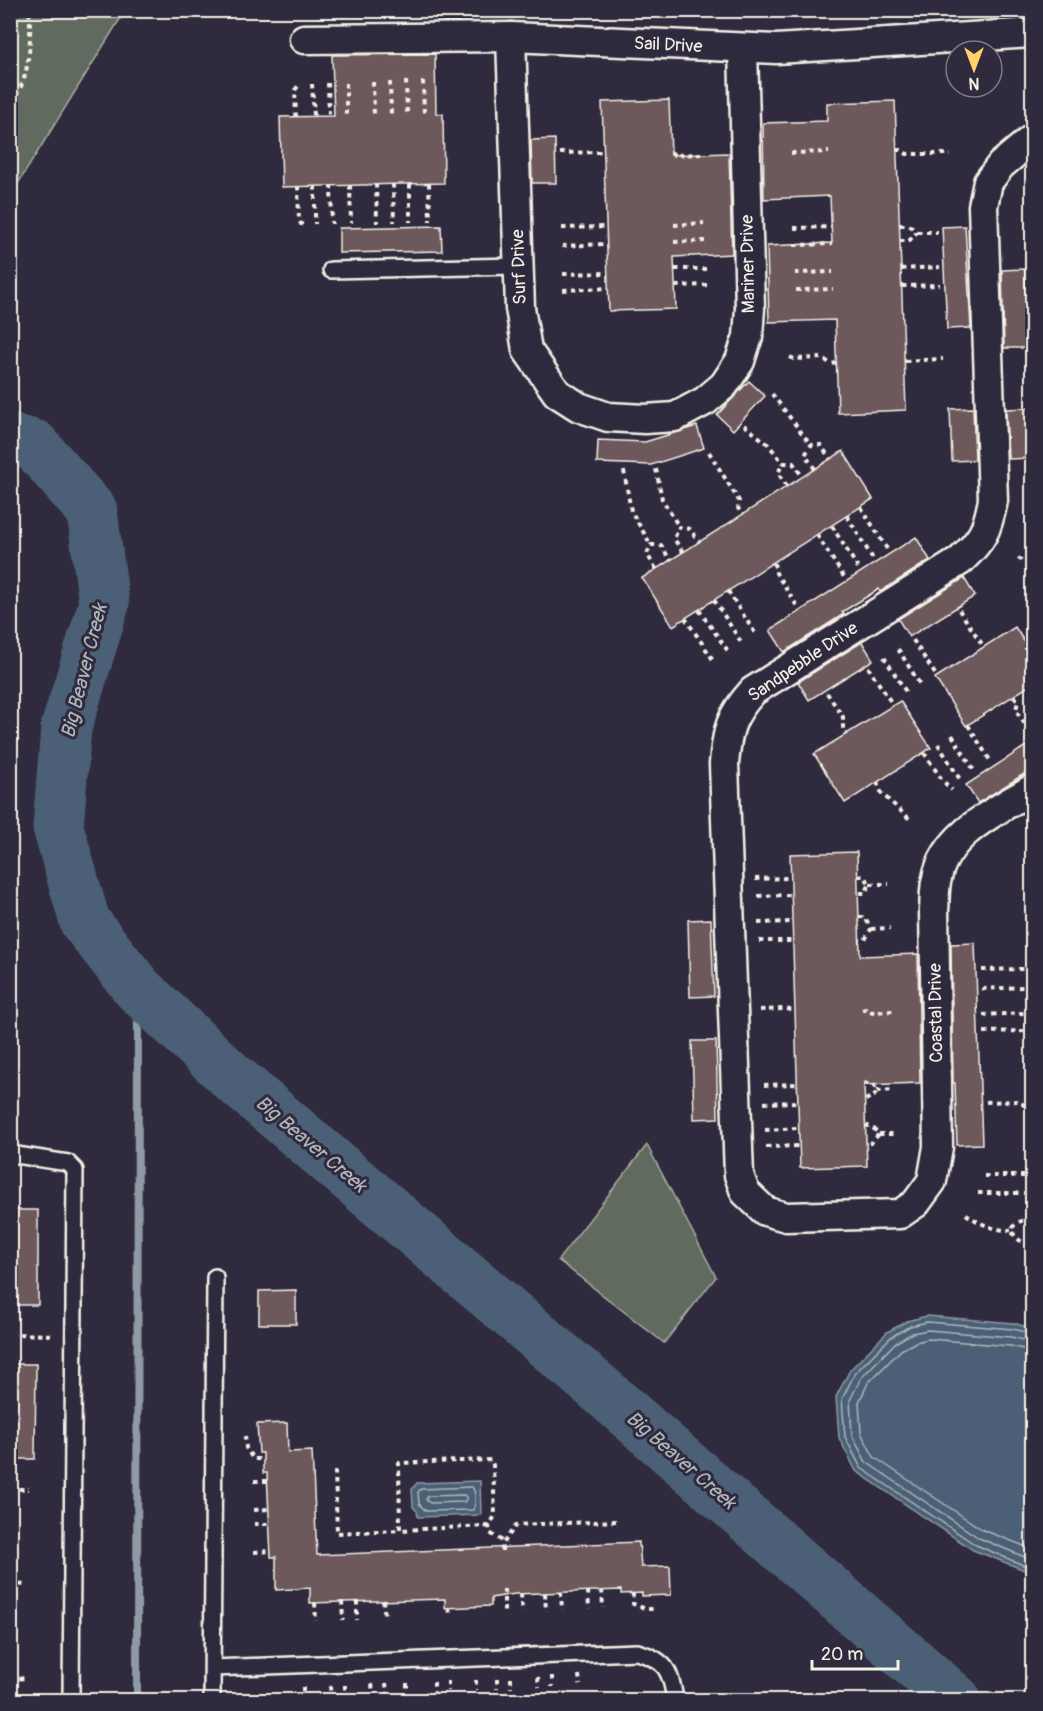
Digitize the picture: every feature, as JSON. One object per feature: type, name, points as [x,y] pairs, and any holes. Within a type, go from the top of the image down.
[{"type":"street","name":"Sail Drive","points":[[304,39],[510,37],[743,49],[798,48],[1032,33]]},
{"type":"street","name":"Surf Drive","points":[[510,37],[520,308],[527,350],[557,393],[579,407],[608,417],[645,419]]},
{"type":"street","name":"Mariner Drive","points":[[645,419],[675,417],[711,396],[724,385],[740,361],[748,337],[750,308],[743,49]]},
{"type":"street","name":"Sandpebble Drive","points":[[845,1216],[786,1217],[765,1211],[745,1192],[739,1175],[724,764],[727,734],[738,708],[753,691],[960,561],[978,543],[989,521],[993,500],[982,206],[988,182],[1001,165],[1032,139]]},
{"type":"street","name":"Coastal Drive","points":[[845,1216],[900,1214],[916,1203],[932,1181],[938,1147],[934,910],[937,877],[950,847],[980,821],[1032,789]]},
{"type":"lane","points":[[331,270],[518,266]]},
{"type":"lane","points":[[10,1154],[68,1163],[75,1170],[71,1701]]},
{"type":"lane","points":[[212,1701],[215,1276]]},
{"type":"lane","points":[[213,1668],[637,1652],[661,1661],[666,1667],[675,1701]]},
{"type":"path","points":[[10,102],[22,88],[26,77],[29,10]]},
{"type":"path","points":[[406,81],[407,114]]},
{"type":"path","points":[[423,81],[424,114]]},
{"type":"path","points":[[373,82],[374,115]]},
{"type":"path","points":[[390,82],[391,115]]},
{"type":"path","points":[[346,83],[346,116]]},
{"type":"path","points":[[296,117],[295,90],[300,84]]},
{"type":"path","points":[[312,84],[314,116]]},
{"type":"path","points":[[328,84],[329,116]]},
{"type":"path","points":[[897,150],[907,154],[946,153],[950,155]]},
{"type":"path","points":[[560,153],[599,152],[604,154]]},
{"type":"path","points":[[671,152],[674,155],[702,154]]},
{"type":"path","points":[[791,153],[829,152]]},
{"type":"path","points":[[429,183],[430,221]]},
{"type":"path","points":[[376,184],[377,223]]},
{"type":"path","points":[[393,184],[394,222]]},
{"type":"path","points":[[410,184],[410,222]]},
{"type":"path","points":[[331,185],[332,224]]},
{"type":"path","points":[[350,185],[351,223]]},
{"type":"path","points":[[298,186],[299,220],[301,224],[306,225]]},
{"type":"path","points":[[315,186],[315,224]]},
{"type":"path","points":[[674,225],[704,223]]},
{"type":"path","points":[[900,225],[914,227],[917,232]]},
{"type":"path","points":[[562,228],[606,227]]},
{"type":"path","points":[[794,228],[831,227]]},
{"type":"path","points":[[900,241],[909,241],[917,232],[938,232]]},
{"type":"path","points":[[674,242],[705,241]]},
{"type":"path","points":[[562,246],[606,244]]},
{"type":"path","points":[[794,245],[832,244]]},
{"type":"path","points":[[901,268],[939,267]]},
{"type":"path","points":[[675,269],[706,268]]},
{"type":"path","points":[[795,273],[833,272]]},
{"type":"path","points":[[563,274],[608,273]]},
{"type":"path","points":[[676,286],[707,285]]},
{"type":"path","points":[[902,286],[940,285]]},
{"type":"path","points":[[563,290],[608,288]]},
{"type":"path","points":[[796,290],[834,289]]},
{"type":"path","points":[[790,357],[794,359],[822,358],[831,364],[836,363]]},
{"type":"path","points":[[904,361],[943,359]]},
{"type":"path","points":[[772,394],[811,445]]},
{"type":"path","points":[[744,425],[768,444],[783,463]]},
{"type":"path","points":[[811,445],[821,445],[830,459]]},
{"type":"path","points":[[811,445],[806,455],[815,469]]},
{"type":"path","points":[[709,452],[739,501],[738,508],[742,515]]},
{"type":"path","points":[[783,463],[793,463],[802,476]]},
{"type":"path","points":[[783,463],[778,473],[787,486]]},
{"type":"path","points":[[656,469],[662,500],[679,527],[690,529],[699,542]]},
{"type":"path","points":[[624,471],[631,511],[651,545]]},
{"type":"path","points":[[861,507],[887,549]]},
{"type":"path","points":[[847,516],[873,559]]},
{"type":"path","points":[[832,526],[858,568]]},
{"type":"path","points":[[679,527],[674,539],[683,552]]},
{"type":"path","points":[[817,535],[844,577]]},
{"type":"path","points":[[651,545],[661,545],[670,560]]},
{"type":"path","points":[[651,545],[647,554],[656,569]]},
{"type":"path","points":[[1018,558],[1032,566]]},
{"type":"path","points":[[773,563],[776,573],[797,606]]},
{"type":"path","points":[[728,591],[755,633]]},
{"type":"path","points":[[714,600],[741,642]]},
{"type":"path","points":[[699,610],[728,651]]},
{"type":"path","points":[[959,610],[984,647]]},
{"type":"path","points":[[686,618],[714,661]]},
{"type":"path","points":[[913,640],[937,677]]},
{"type":"path","points":[[897,648],[921,686]]},
{"type":"path","points":[[884,657],[908,695]]},
{"type":"path","points":[[868,667],[893,705]]},
{"type":"path","points":[[827,693],[843,717],[843,729],[846,734]]},
{"type":"path","points":[[1014,696],[1018,701],[1016,710],[1032,736]]},
{"type":"path","points":[[968,725],[991,762]]},
{"type":"path","points":[[952,735],[975,772]]},
{"type":"path","points":[[938,744],[961,781]]},
{"type":"path","points":[[924,753],[952,790]]},
{"type":"path","points":[[877,782],[882,794],[912,821]]},
{"type":"path","points":[[858,876],[864,876],[870,884]]},
{"type":"path","points":[[744,879],[790,878]]},
{"type":"path","points":[[870,884],[889,884]]},
{"type":"path","points":[[858,893],[865,893],[870,884]]},
{"type":"path","points":[[756,896],[791,895]]},
{"type":"path","points":[[859,917],[865,917],[871,929]]},
{"type":"path","points":[[757,923],[792,922]]},
{"type":"path","points":[[871,929],[890,928]]},
{"type":"path","points":[[860,940],[865,940],[871,929]]},
{"type":"path","points":[[758,941],[793,940]]},
{"type":"path","points":[[981,970],[1023,969]]},
{"type":"path","points":[[982,989],[1024,987]]},
{"type":"path","points":[[758,1010],[795,1011]]},
{"type":"path","points":[[862,1010],[893,1011]]},
{"type":"path","points":[[983,1015],[1025,1013]]},
{"type":"path","points":[[984,1032],[1026,1031]]},
{"type":"path","points":[[864,1083],[874,1086],[877,1091]]},
{"type":"path","points":[[762,1085],[797,1084]]},
{"type":"path","points":[[877,1091],[895,1090]]},
{"type":"path","points":[[865,1100],[874,1096],[877,1091]]},
{"type":"path","points":[[986,1102],[1018,1101],[1029,1105]]},
{"type":"path","points":[[763,1103],[797,1102]]},
{"type":"path","points":[[865,1126],[871,1126],[879,1134],[897,1134]]},
{"type":"path","points":[[764,1130],[798,1128]]},
{"type":"path","points":[[866,1143],[871,1143],[879,1134]]},
{"type":"path","points":[[758,1147],[799,1146]]},
{"type":"path","points":[[984,1176],[1032,1176]]},
{"type":"path","points":[[978,1193],[1032,1193]]},
{"type":"path","points":[[966,1214],[992,1228],[1011,1230]]},
{"type":"path","points":[[1011,1230],[1022,1220],[1032,1220]]},
{"type":"path","points":[[1011,1230],[1023,1243],[1032,1242]]},
{"type":"path","points":[[10,1334],[61,1335]]},
{"type":"path","points":[[245,1436],[246,1448],[253,1459],[263,1459]]},
{"type":"path","points":[[400,1530],[399,1463],[490,1460],[493,1465],[495,1516],[489,1526],[489,1533],[504,1542]]},
{"type":"path","points":[[335,1471],[337,1533],[489,1526]]},
{"type":"path","points":[[254,1481],[268,1481]]},
{"type":"path","points":[[10,1488],[29,1488]]},
{"type":"path","points":[[254,1510],[269,1509]]},
{"type":"path","points":[[502,1551],[504,1542],[516,1525],[618,1521]]},
{"type":"path","points":[[254,1524],[269,1524]]},
{"type":"path","points":[[254,1552],[271,1551]]},
{"type":"path","points":[[10,1584],[28,1585]]},
{"type":"path","points":[[504,1589],[504,1612]]},
{"type":"path","points":[[602,1590],[603,1608]]},
{"type":"path","points":[[588,1591],[589,1609]]},
{"type":"path","points":[[561,1592],[562,1610]]},
{"type":"path","points":[[546,1593],[546,1611]]},
{"type":"path","points":[[633,1593],[633,1604],[646,1609],[655,1609]]},
{"type":"path","points":[[521,1594],[522,1612]]},
{"type":"path","points":[[384,1600],[385,1618]]},
{"type":"path","points":[[342,1601],[343,1620]]},
{"type":"path","points":[[357,1601],[357,1620]]},
{"type":"path","points":[[315,1603],[316,1622]]},
{"type":"path","points":[[449,1608],[450,1615]]},
{"type":"path","points":[[579,1675],[580,1685]]},
{"type":"path","points":[[552,1676],[552,1687]]},
{"type":"path","points":[[538,1677],[538,1687]]},
{"type":"path","points":[[10,1679],[28,1678]]},
{"type":"path","points":[[511,1678],[511,1688]]},
{"type":"path","points":[[496,1679],[497,1689]]},
{"type":"path","points":[[476,1680],[476,1690]]},
{"type":"path","points":[[447,1681],[448,1691]]},
{"type":"path","points":[[434,1682],[434,1692]]},
{"type":"path","points":[[386,1683],[387,1693]]},
{"type":"path","points":[[407,1683],[407,1692]]},
{"type":"path","points":[[372,1684],[373,1694]]},
{"type":"path","points":[[345,1685],[345,1695]]},
{"type":"path","points":[[330,1686],[331,1696]]},
{"type":"path","points":[[303,1687],[303,1697]]},
{"type":"green space","points":[[10,11],[125,11],[11,195]]},
{"type":"green space","points":[[647,1145],[716,1277],[664,1343],[558,1260]]},
{"type":"water","points":[[927,1316],[1014,1323],[1032,1329],[1032,1576],[1022,1569],[973,1550],[856,1471],[839,1438],[836,1397],[850,1370],[887,1332],[907,1321]]},
{"type":"water","points":[[480,1481],[481,1515],[418,1517],[413,1507],[412,1489],[417,1483]]},
{"type":"building","points":[[435,54],[436,114],[443,114],[444,183],[282,187],[280,117],[334,116],[332,55]]},
{"type":"building","points":[[669,100],[671,155],[729,153],[732,254],[674,257],[676,309],[609,311],[602,102]]},
{"type":"building","points":[[895,101],[906,410],[838,413],[835,320],[769,322],[767,246],[832,243],[830,196],[764,199],[763,123],[827,121],[827,103]]},
{"type":"building","points":[[555,139],[556,183],[532,183],[531,140]]},
{"type":"building","points":[[441,226],[442,251],[339,253],[339,228]]},
{"type":"building","points":[[965,226],[971,328],[947,329],[942,227]]},
{"type":"building","points":[[1025,269],[1027,348],[1004,348],[1002,270]]},
{"type":"building","points":[[749,381],[765,396],[733,430],[717,415]]},
{"type":"building","points":[[973,408],[975,460],[952,461],[950,409]]},
{"type":"building","points":[[1030,408],[1032,458],[1008,459],[1006,409]]},
{"type":"building","points":[[697,426],[704,448],[651,465],[597,463],[598,440],[645,442]]},
{"type":"building","points":[[843,451],[873,499],[673,626],[642,578]]},
{"type":"building","points":[[916,537],[930,560],[880,592],[879,589],[842,612],[844,614],[784,652],[770,630]]},
{"type":"building","points":[[964,578],[975,596],[909,637],[898,619]]},
{"type":"building","points":[[1015,627],[1032,654],[1032,684],[966,726],[935,678]]},
{"type":"building","points":[[862,642],[873,660],[809,700],[798,682]]},
{"type":"building","points":[[900,701],[931,748],[845,803],[814,754]]},
{"type":"building","points":[[1032,742],[1032,769],[978,803],[966,785]]},
{"type":"building","points":[[857,852],[860,956],[918,954],[920,1083],[864,1085],[867,1166],[800,1168],[790,854]]},
{"type":"building","points":[[711,919],[714,996],[690,997],[688,920]]},
{"type":"building","points":[[975,943],[982,1144],[957,1145],[955,1083],[953,1083],[951,944]]},
{"type":"building","points":[[692,1041],[716,1041],[718,1118],[694,1119]]},
{"type":"building","points":[[16,1210],[38,1210],[38,1305],[14,1305],[14,1291],[10,1291],[10,1226],[16,1226]]},
{"type":"building","points":[[296,1290],[296,1324],[259,1324],[259,1291]]},
{"type":"building","points":[[13,1364],[36,1364],[35,1459],[12,1459],[10,1379],[13,1379]]},
{"type":"building","points":[[287,1423],[288,1452],[312,1451],[317,1555],[639,1542],[641,1567],[670,1566],[671,1595],[621,1594],[621,1590],[515,1594],[491,1598],[491,1606],[445,1608],[445,1599],[310,1603],[310,1588],[276,1590],[276,1557],[271,1557],[267,1473],[263,1473],[263,1453],[259,1453],[257,1424]]},
{"type":"waterway","name":"Big Beaver Creek","points":[[10,439],[34,445],[92,511],[104,604],[66,728],[58,827],[85,922],[138,989],[233,1078],[602,1391],[956,1700]]},
{"type":"waterway","points":[[137,1700],[138,989]]}]
